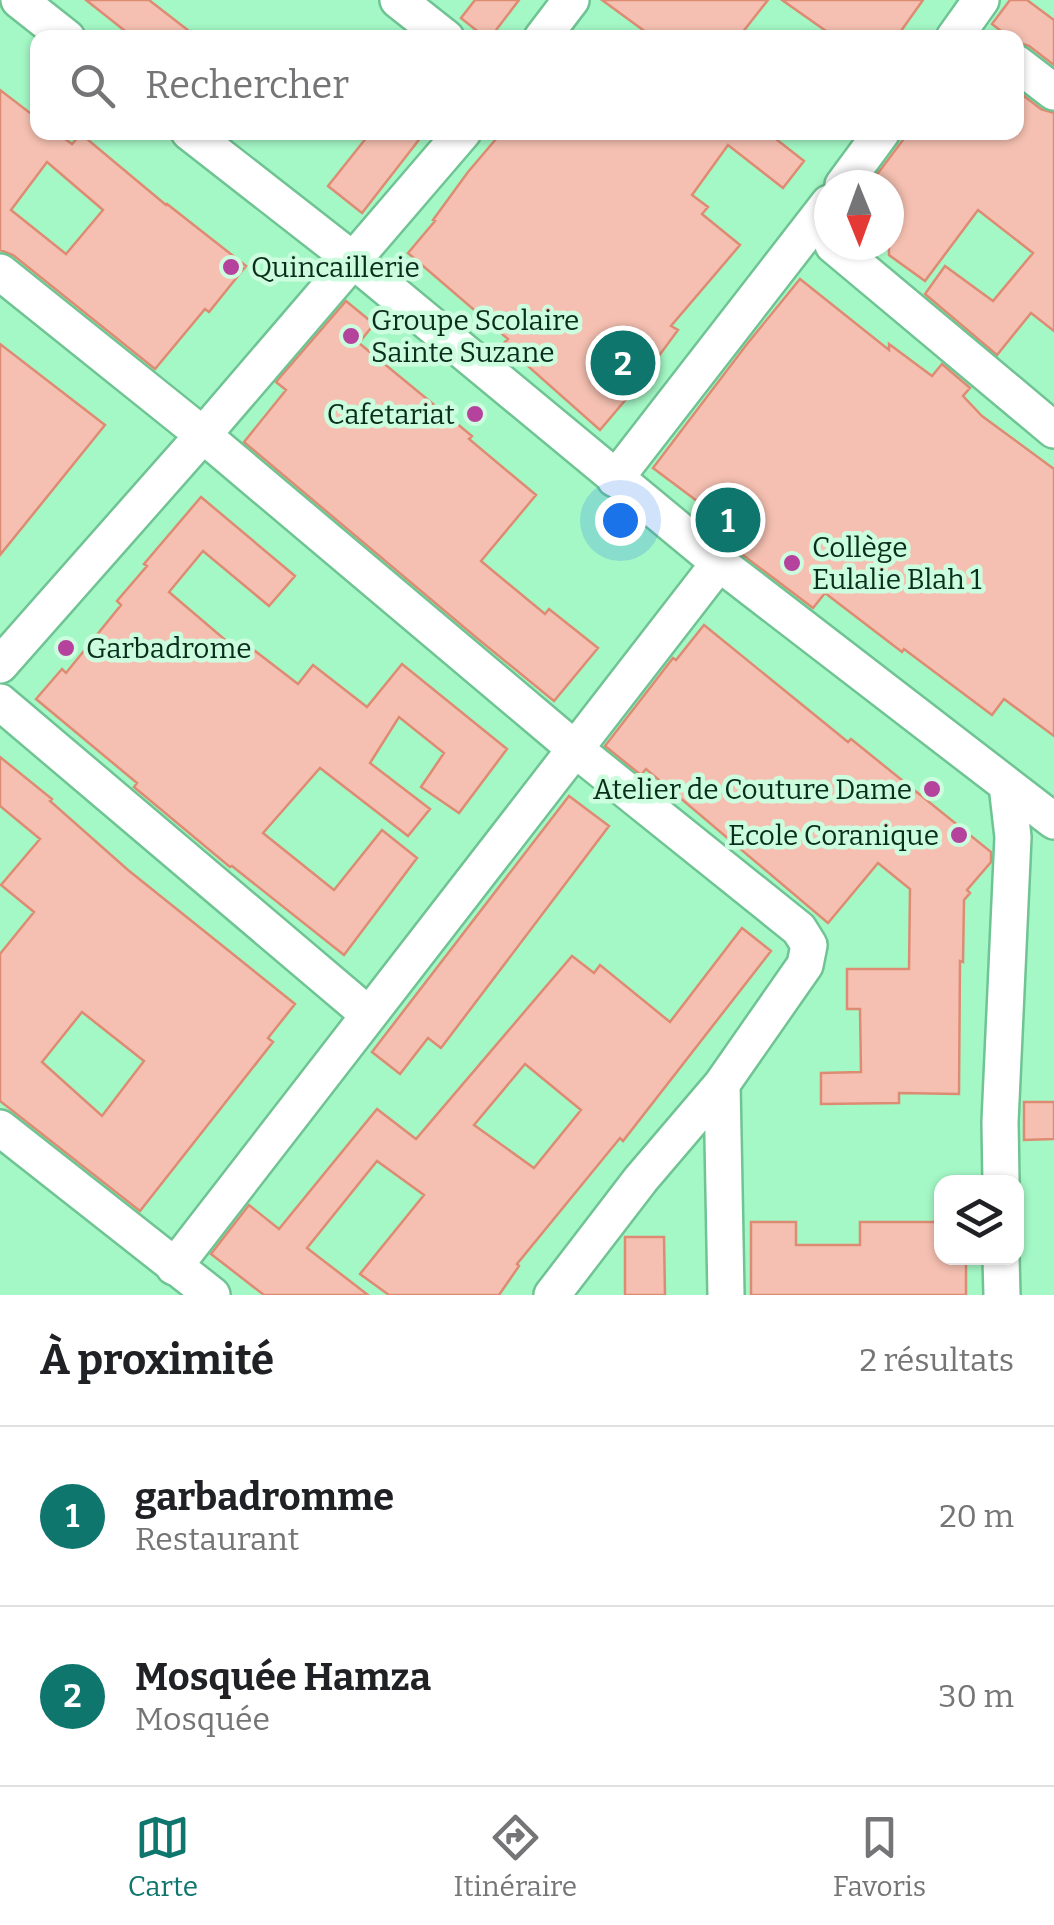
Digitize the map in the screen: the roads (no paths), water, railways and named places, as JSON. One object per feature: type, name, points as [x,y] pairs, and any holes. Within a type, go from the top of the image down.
[{"type":"street","points":[[18,0],[57,30]]},
{"type":"street","points":[[398,0],[436,30]]},
{"type":"street","points":[[548,30],[571,0]]},
{"type":"street","points":[[1024,69],[1054,92]]},
{"type":"street","points":[[199,140],[353,260],[719,563],[1054,821]]},
{"type":"street","points":[[0,665],[456,140]]},
{"type":"street","points":[[854,170],[876,140]]},
{"type":"street","points":[[615,479],[814,242]]},
{"type":"street","points":[[860,260],[1054,430]]},
{"type":"street","points":[[0,272],[203,435],[575,749],[798,928],[810,945],[804,965],[722,1084],[641,1179],[552,1295]]},
{"type":"street","points":[[174,1266],[719,563]]},
{"type":"street","points":[[0,702],[369,1015]]},
{"type":"street","points":[[1001,1175],[1013,837],[1007,784]]},
{"type":"street","points":[[722,1084],[726,1295]]},
{"type":"street","points":[[0,1128],[212,1295]]},
{"type":"street","points":[[1001,1265],[1002,1295]]},
{"type":"place","name":"Quincaillerie","points":[[231,267]]},
{"type":"place","name":"Groupe Scolaire Sainte Suzane","points":[[351,336]]},
{"type":"place","name":"Mosquée Hamza","points":[[623,363]]},
{"type":"place","name":"Cafetariat","points":[[475,414]]},
{"type":"place","name":"garbadromme","points":[[728,520]]},
{"type":"place","name":"Collège Eulalie Blah 1","points":[[792,563]]},
{"type":"place","name":"Garbadrome","points":[[66,648]]},
{"type":"place","name":"Atelier de Couture Dame","points":[[932,789]]},
{"type":"place","name":"Ecole Coranique","points":[[959,835]]}]
